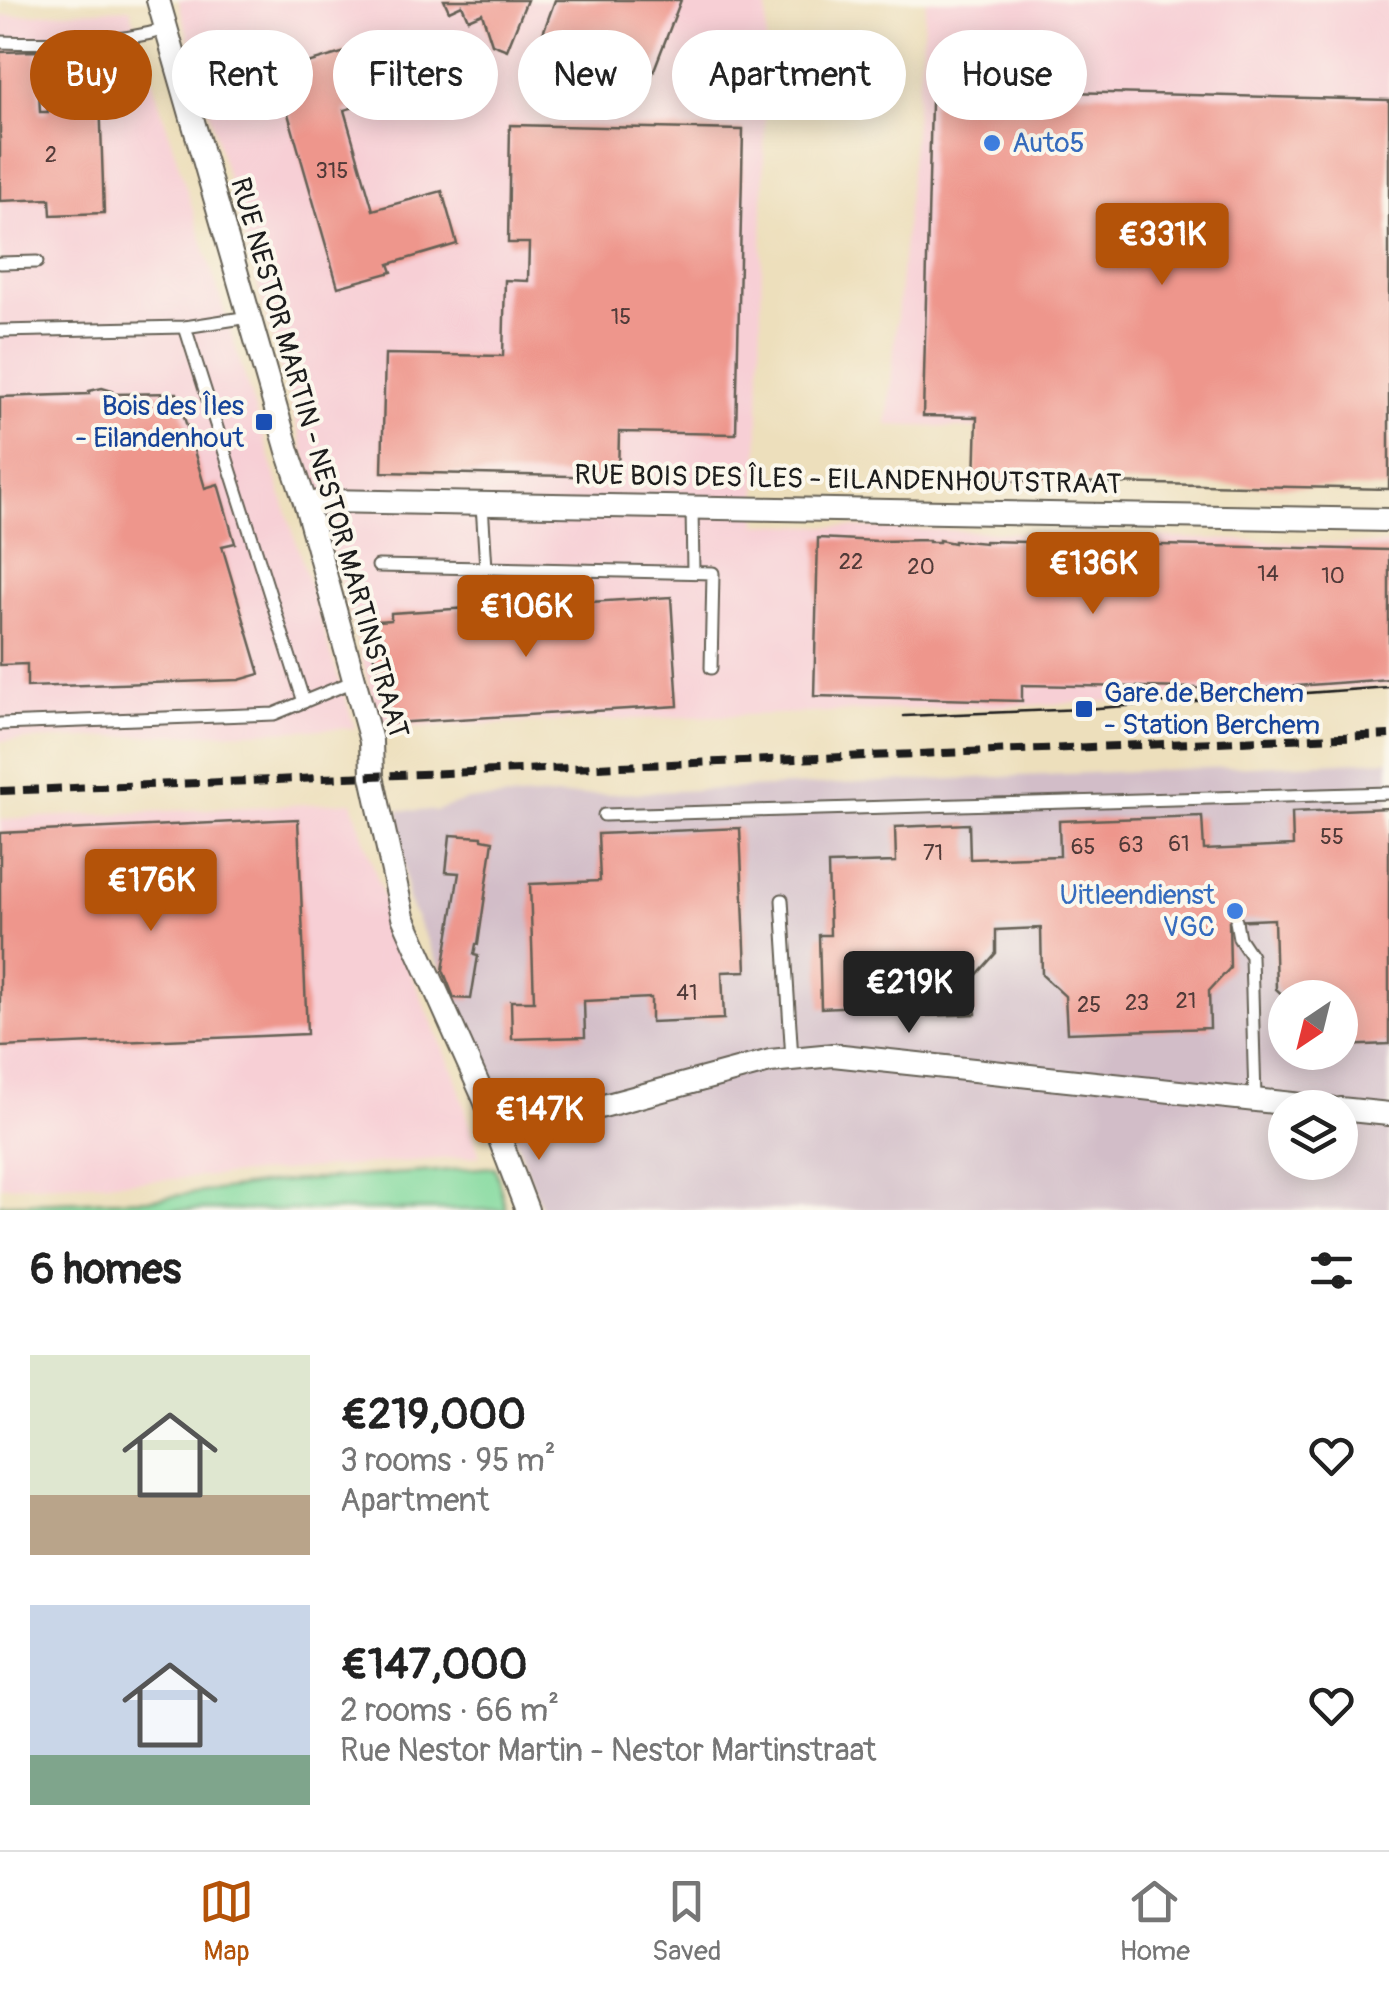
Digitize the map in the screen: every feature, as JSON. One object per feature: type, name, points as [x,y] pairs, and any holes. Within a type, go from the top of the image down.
[{"type":"street","name":"RUE NESTOR MARTIN - NESTOR MARTINSTRAAT","points":[[158,0],[371,741],[372,776],[402,917],[500,1134],[528,1210]]},
{"type":"street","name":"RUE BOIS DES ÎLES - EILANDENHOUTSTRAAT","points":[[306,505],[324,501],[1389,520]]},
{"type":"street","points":[[500,1134],[770,1061],[833,1055],[1268,1101]]},
{"type":"street","points":[[1358,1110],[1389,1114]]},
{"type":"lane","points":[[0,42],[94,42],[166,29]]},
{"type":"lane","points":[[0,263],[37,262]]},
{"type":"lane","points":[[0,332],[184,328],[249,317]]},
{"type":"lane","points":[[184,328],[304,702]]},
{"type":"lane","points":[[482,504],[486,568]]},
{"type":"lane","points":[[692,508],[693,572]]},
{"type":"lane","points":[[378,566],[713,573],[710,668]]},
{"type":"lane","points":[[0,724],[274,714],[354,682]]},
{"type":"lane","points":[[604,815],[1389,794]]},
{"type":"lane","points":[[782,900],[792,1059]]},
{"type":"lane","points":[[1236,921],[1238,938],[1251,956],[1255,1100]]},
{"type":"shaded area","points":[[178,0],[767,0],[766,30],[672,30],[672,120],[765,120],[757,524],[1389,545],[1389,686],[1035,705],[381,728],[211,120],[313,120],[313,30],[186,30]]},
{"type":"shaded area","points":[[926,0],[1389,0],[1389,445],[887,425]]},
{"type":"shaded area","points":[[130,8],[137,30],[30,30],[30,120],[152,120],[152,79],[355,728],[0,741],[0,16]]},
{"type":"shaded area","points":[[1389,760],[1389,1210],[542,1210],[498,1090],[408,900],[398,810],[435,811],[468,800]]},
{"type":"shaded area","points":[[352,802],[402,953],[455,1075],[480,1156],[147,1181],[0,1186],[0,819]]},
{"type":"green space","points":[[495,1167],[506,1210],[0,1210],[0,1204],[152,1199],[276,1182]]},
{"type":"building","points":[[444,0],[527,0],[507,50],[498,46],[498,30],[487,30],[482,13],[468,19],[462,5],[449,11]]},
{"type":"building","points":[[555,0],[681,0],[652,75],[652,30],[544,30]]},
{"type":"building","points":[[30,51],[30,120],[101,120],[104,213],[51,215],[50,199],[0,201],[0,52]]},
{"type":"building","points":[[333,56],[333,120],[347,120],[373,210],[442,191],[457,244],[389,264],[392,272],[338,287],[290,120],[313,120],[313,61]]},
{"type":"building","points":[[1087,92],[1389,100],[1389,489],[975,480],[977,417],[923,416],[931,120],[1087,120]]},
{"type":"building","points":[[510,125],[743,130],[736,434],[619,432],[618,477],[382,472],[385,354],[503,356],[505,280],[528,281],[529,243],[508,243]]},
{"type":"building","points":[[102,388],[112,394],[177,393],[205,488],[218,484],[235,543],[222,546],[260,674],[239,680],[27,687],[27,664],[0,665],[0,397],[89,394]]},
{"type":"building","points":[[818,538],[1389,550],[1389,679],[1255,689],[1022,685],[1022,701],[814,696]]},
{"type":"building","points":[[671,597],[678,706],[393,723],[364,622],[391,620],[391,613],[469,605],[500,603],[508,607]]},
{"type":"building","points":[[1389,808],[1389,1044],[1358,1045],[1358,980],[1276,980],[1274,919],[1229,921],[1230,968],[1209,991],[1210,1028],[1067,1033],[1065,996],[1042,975],[1041,928],[996,930],[996,953],[974,978],[976,1014],[903,1017],[902,981],[858,982],[859,1006],[821,1008],[819,935],[830,935],[828,864],[896,862],[895,827],[969,824],[970,859],[1060,856],[1059,821],[1202,816],[1204,850],[1293,846],[1292,812]]},
{"type":"building","points":[[298,819],[307,1034],[0,1047],[0,833]]},
{"type":"building","points":[[740,828],[746,971],[722,972],[724,1019],[651,1022],[651,998],[584,1001],[585,1037],[512,1039],[511,1001],[534,1001],[530,884],[600,881],[598,834]]},
{"type":"building","points":[[450,835],[493,841],[474,955],[478,956],[471,999],[454,998],[443,970],[459,873],[446,872]]},
{"type":"tram line","points":[[904,716],[1084,709],[1389,687]]},
{"type":"railway","points":[[0,791],[1389,735]]},
{"type":"place","name":"Auto5","points":[[992,143]]},
{"type":"place","name":"Bois des Îles - Eilandenhout","points":[[264,422]]},
{"type":"place","name":"Gare de Berchem - Station Berchem","points":[[1084,709]]},
{"type":"place","name":"Uitleendienst VGC","points":[[1235,911]]}]
